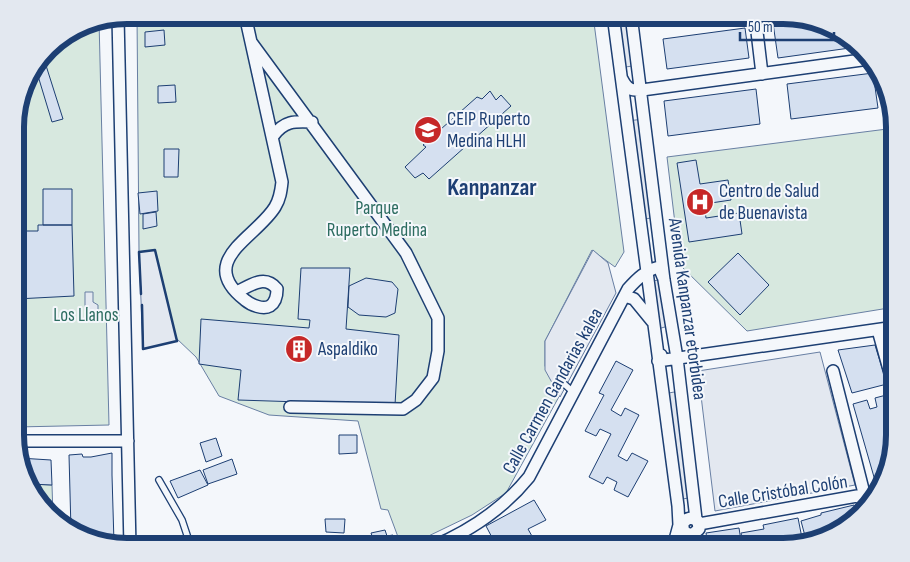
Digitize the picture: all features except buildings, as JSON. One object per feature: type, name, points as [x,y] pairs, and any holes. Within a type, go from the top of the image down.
[{"type":"street","points":[[118,24],[130,538]]},
{"type":"street","points":[[237,292],[229,283],[226,268],[228,258],[234,248],[267,218],[275,207],[280,195],[282,182],[247,24]]},
{"type":"street","name":"Avenida Kanpanzar etorbidea","points":[[614,24],[681,525],[676,538]]},
{"type":"street","name":"Avenida Kanpanzar etorbidea","points":[[632,24],[642,90],[664,280],[677,358],[697,522]]},
{"type":"street","points":[[756,24],[762,74]]},
{"type":"street","points":[[251,42],[312,122],[406,253],[438,318],[438,351],[433,378],[416,400],[403,409],[290,407]]},
{"type":"street","points":[[621,77],[626,86],[632,91],[862,60]]},
{"type":"street","points":[[273,136],[279,127],[292,121],[312,122]]},
{"type":"street","points":[[646,273],[660,267],[664,280]]},
{"type":"street","name":"Calle Carmen Gandarias kalea","points":[[450,538],[476,525],[512,498],[529,476],[625,296],[638,277],[646,273]]},
{"type":"street","name":"Calle Carmen Gandarias kalea","points":[[625,296],[634,299],[653,322]]},
{"type":"street","points":[[658,361],[886,329]]},
{"type":"street","points":[[878,330],[886,359]]},
{"type":"street","points":[[833,371],[867,496]]},
{"type":"street","points":[[24,441],[128,441]]},
{"type":"street","name":"Calle Cristóbal Colón","points":[[697,522],[857,496],[864,500]]},
{"type":"street","points":[[691,518],[697,522],[698,531],[691,534],[684,532],[681,525],[691,518]]},
{"type":"street","points":[[691,534],[691,538]]},
{"type":"lane","points":[[562,382],[574,392]]},
{"type":"lane","points":[[159,480],[182,520],[188,538]]},
{"type":"green space","name":"Parque Ruperto Medina","points":[[137,24],[594,24],[624,252],[615,267],[592,250],[545,341],[545,366],[561,393],[506,493],[472,515],[424,538],[398,538],[388,510],[381,509],[358,421],[269,415],[219,396],[196,357],[176,338],[167,300],[149,303],[161,275],[155,250],[139,252]]},
{"type":"green space","name":"Los Llanos","points":[[99,28],[109,425],[24,427],[24,127],[27,100],[41,69],[49,59],[69,41],[81,34]]},
{"type":"green space","points":[[886,129],[886,308],[747,331],[680,265],[667,157]]},
{"type":"green space","points":[[37,484],[52,485],[53,507],[41,493]]},
{"type":"shaded area","points":[[614,24],[632,24],[638,65],[620,68]]},
{"type":"shaded area","points":[[644,119],[657,217],[639,220],[627,121]]},
{"type":"shaded area","points":[[155,250],[177,341],[143,349],[139,252]]},
{"type":"shaded area","points":[[593,250],[608,263],[616,293],[560,397],[545,370],[545,341]]},
{"type":"shaded area","points":[[664,280],[672,325],[654,330],[647,281]]},
{"type":"shaded area","points":[[85,292],[93,292],[93,302],[98,305],[98,311],[85,311]]},
{"type":"shaded area","points":[[820,352],[855,485],[715,511],[698,371]]},
{"type":"shaded area","points":[[680,391],[694,497],[677,500],[663,394]]},
{"type":"fence","points":[[139,252],[141,294]]},
{"type":"fence","points":[[142,305],[143,349]]},
{"type":"fence","points":[[47,500],[52,500]]},
{"type":"wall","points":[[141,294],[139,252],[155,250],[177,341],[143,349],[142,305]]},
{"type":"place","name":"CEIP Ruperto Medina HLHI","points":[[428,130]]},
{"type":"place","name":"Centro de Salud de Buenavista","points":[[700,202]]},
{"type":"place","name":"Aspaldiko","points":[[299,349]]},
{"type":"district","name":"Kanpanzar","points":[[492,187]]}]
